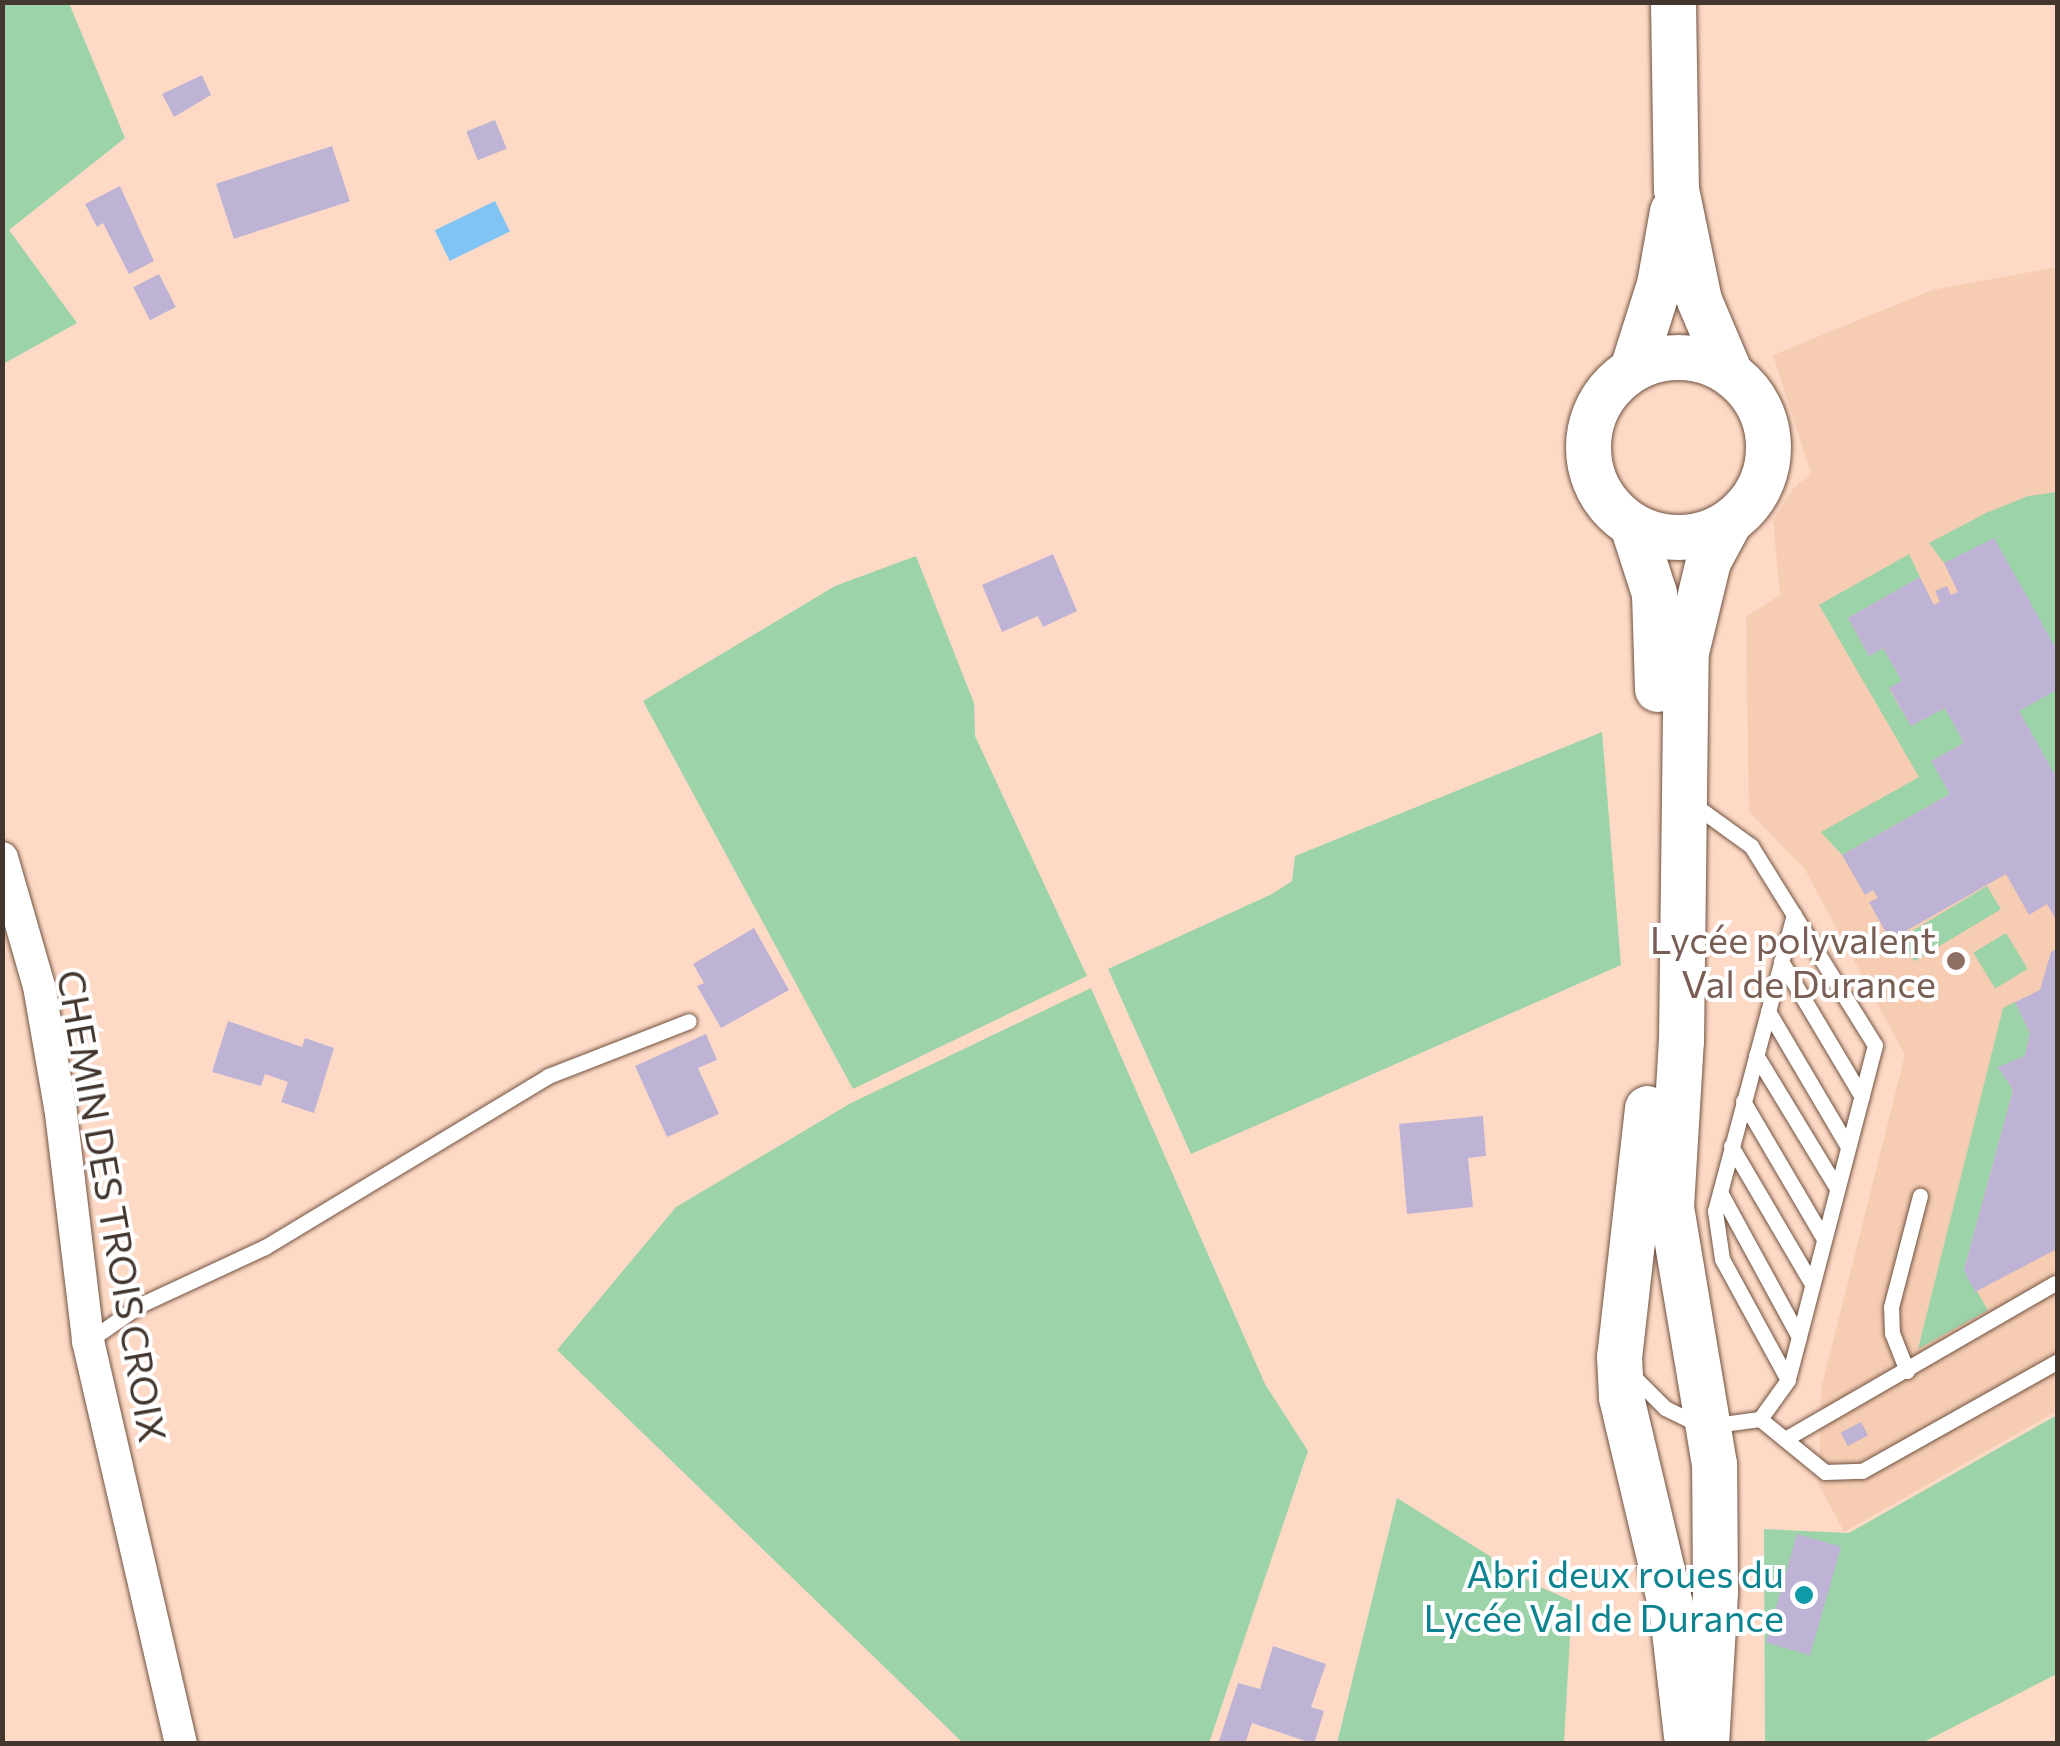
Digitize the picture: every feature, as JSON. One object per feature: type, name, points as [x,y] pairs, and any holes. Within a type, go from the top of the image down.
[{"type":"main road","points":[[1673,2],[1676,189],[1699,300],[1730,373]]},
{"type":"main road","points":[[1632,369],[1659,284],[1676,189]]},
{"type":"main road","points":[[1706,1744],[1717,1517],[1708,1426],[1671,1207],[1681,1041],[1686,652],[1692,610],[1708,562],[1729,522],[1758,490],[1767,466],[1768,440],[1763,415],[1750,393],[1730,373],[1699,359],[1682,358],[1664,358],[1632,369],[1608,389],[1592,416],[1587,447],[1593,478],[1608,505],[1632,525],[1664,536],[1698,535],[1729,522]]},
{"type":"main road","points":[[1632,525],[1654,592],[1658,623],[1652,1046],[1620,1356],[1628,1438],[1672,1613],[1687,1744]]},
{"type":"street","name":"CHEMIN DES TROIS CROIX","points":[[2,858],[39,986],[62,1113],[88,1341],[180,1744]]},
{"type":"lane","points":[[1620,1356],[1642,1388],[1664,1408],[1708,1426],[1760,1419],[1788,1380],[1875,1045],[1752,846],[1697,809],[1684,792]]},
{"type":"lane","points":[[1788,1380],[1722,1259],[1715,1211],[1794,914]]},
{"type":"lane","points":[[1781,961],[1862,1098]]},
{"type":"lane","points":[[1768,1011],[1848,1147]]},
{"type":"lane","points":[[88,1341],[140,1306],[265,1247],[548,1076],[689,1020]]},
{"type":"lane","points":[[1756,1055],[1837,1188]]},
{"type":"lane","points":[[1743,1101],[1824,1239]]},
{"type":"lane","points":[[1731,1146],[1812,1284]]},
{"type":"lane","points":[[1720,1192],[1799,1337]]},
{"type":"lane","points":[[1907,1371],[1892,1333],[1891,1307],[1920,1196]]},
{"type":"lane","points":[[1784,1439],[2054,1283]]},
{"type":"lane","points":[[1760,1419],[1825,1472],[1862,1472],[2058,1361]]},
{"type":"shaded area","name":"Lycée polyvalent Val de Durance","points":[[2057,267],[2057,1411],[1844,1532],[1819,1485],[1821,1389],[1905,1055],[1804,868],[1749,812],[1746,617],[1780,595],[1773,520],[1792,490],[1811,473],[1773,355],[1932,290]]},
{"type":"green space","points":[[3,2],[69,3],[125,138],[9,230],[77,323],[3,364]]},
{"type":"green space","points":[[2057,492],[2057,652],[1994,539],[1944,563],[1929,543],[2028,496]]},
{"type":"green space","points":[[1909,554],[1920,577],[1848,618],[1869,656],[1883,648],[1902,681],[1889,689],[1911,726],[1945,708],[1964,743],[1932,761],[1950,794],[1842,855],[1821,832],[1919,777],[1819,605]]},
{"type":"green space","points":[[916,556],[974,703],[975,736],[1087,976],[853,1089],[643,701],[835,586]]},
{"type":"green space","points":[[2057,689],[2057,780],[2019,711]]},
{"type":"green space","points":[[1602,732],[1621,965],[1191,1154],[1108,969],[1272,894],[1292,881],[1295,856]]},
{"type":"green space","points":[[1987,886],[2001,909],[1914,961],[1900,938]]},
{"type":"green space","points":[[2006,933],[2028,969],[1995,989],[1973,953]]},
{"type":"green space","points":[[1091,988],[1265,1384],[1308,1451],[1209,1743],[963,1743],[557,1350],[676,1207],[851,1103]]},
{"type":"green space","points":[[2015,1002],[2030,1033],[2025,1056],[1999,1067],[2013,1090],[1964,1270],[1988,1310],[1918,1349],[2003,1008]]},
{"type":"green space","points":[[2057,1415],[2057,1674],[1922,1743],[1765,1743],[1764,1529],[1849,1533]]},
{"type":"green space","points":[[1397,1498],[1536,1585],[1572,1601],[1564,1743],[1337,1743]]},
{"type":"water","points":[[495,201],[510,232],[450,261],[435,230]]},
{"type":"building","points":[[202,75],[211,95],[174,117],[162,94]]},
{"type":"building","points":[[495,120],[507,149],[478,160],[466,132]]},
{"type":"building","points":[[332,146],[350,201],[234,239],[216,184]]},
{"type":"building","points":[[120,186],[154,261],[129,274],[103,223],[97,227],[85,204]]},
{"type":"building","points":[[159,274],[176,307],[150,320],[133,287]]},
{"type":"building","points":[[1994,538],[2058,652],[2058,689],[2019,711],[2058,780],[2058,923],[2047,904],[2029,915],[2006,874],[1890,940],[1869,902],[1878,898],[1873,890],[1865,895],[1842,855],[1950,794],[1931,761],[1964,743],[1945,708],[1911,726],[1889,688],[1902,681],[1883,648],[1869,656],[1848,618],[1920,577],[1934,605],[1940,602],[1935,591],[1947,586],[1951,595],[1958,592],[1944,563]]},
{"type":"building","points":[[1053,554],[1077,611],[1043,627],[1038,616],[1002,632],[982,585]]},
{"type":"building","points":[[754,928],[789,990],[721,1028],[697,986],[704,983],[693,964]]},
{"type":"building","points":[[2058,948],[2055,1250],[1975,1292],[1964,1270],[2013,1090],[1998,1067],[2025,1056],[2030,1033],[2015,1002],[2040,990],[2051,952]]},
{"type":"building","points":[[228,1021],[302,1047],[305,1038],[334,1048],[314,1113],[281,1102],[288,1082],[265,1074],[261,1086],[212,1072]]},
{"type":"building","points":[[706,1034],[717,1060],[698,1068],[719,1114],[667,1137],[635,1066]]},
{"type":"building","points":[[1483,1116],[1486,1156],[1468,1158],[1473,1207],[1407,1214],[1399,1124]]},
{"type":"building","points":[[1861,1422],[1868,1435],[1848,1446],[1841,1433]]},
{"type":"building","name":"Abri deux roues du Lycée Val de Durance","points":[[1797,1534],[1841,1547],[1810,1655],[1766,1643]]},
{"type":"building","points":[[1273,1646],[1326,1664],[1311,1707],[1324,1711],[1314,1744],[1252,1723],[1245,1744],[1218,1744],[1238,1683],[1260,1689]]},
{"type":"place","name":"Lycée polyvalent Val de Durance","points":[[1956,961]]},
{"type":"place","name":"Abri deux roues du Lycée Val de Durance","points":[[1804,1595]]}]
